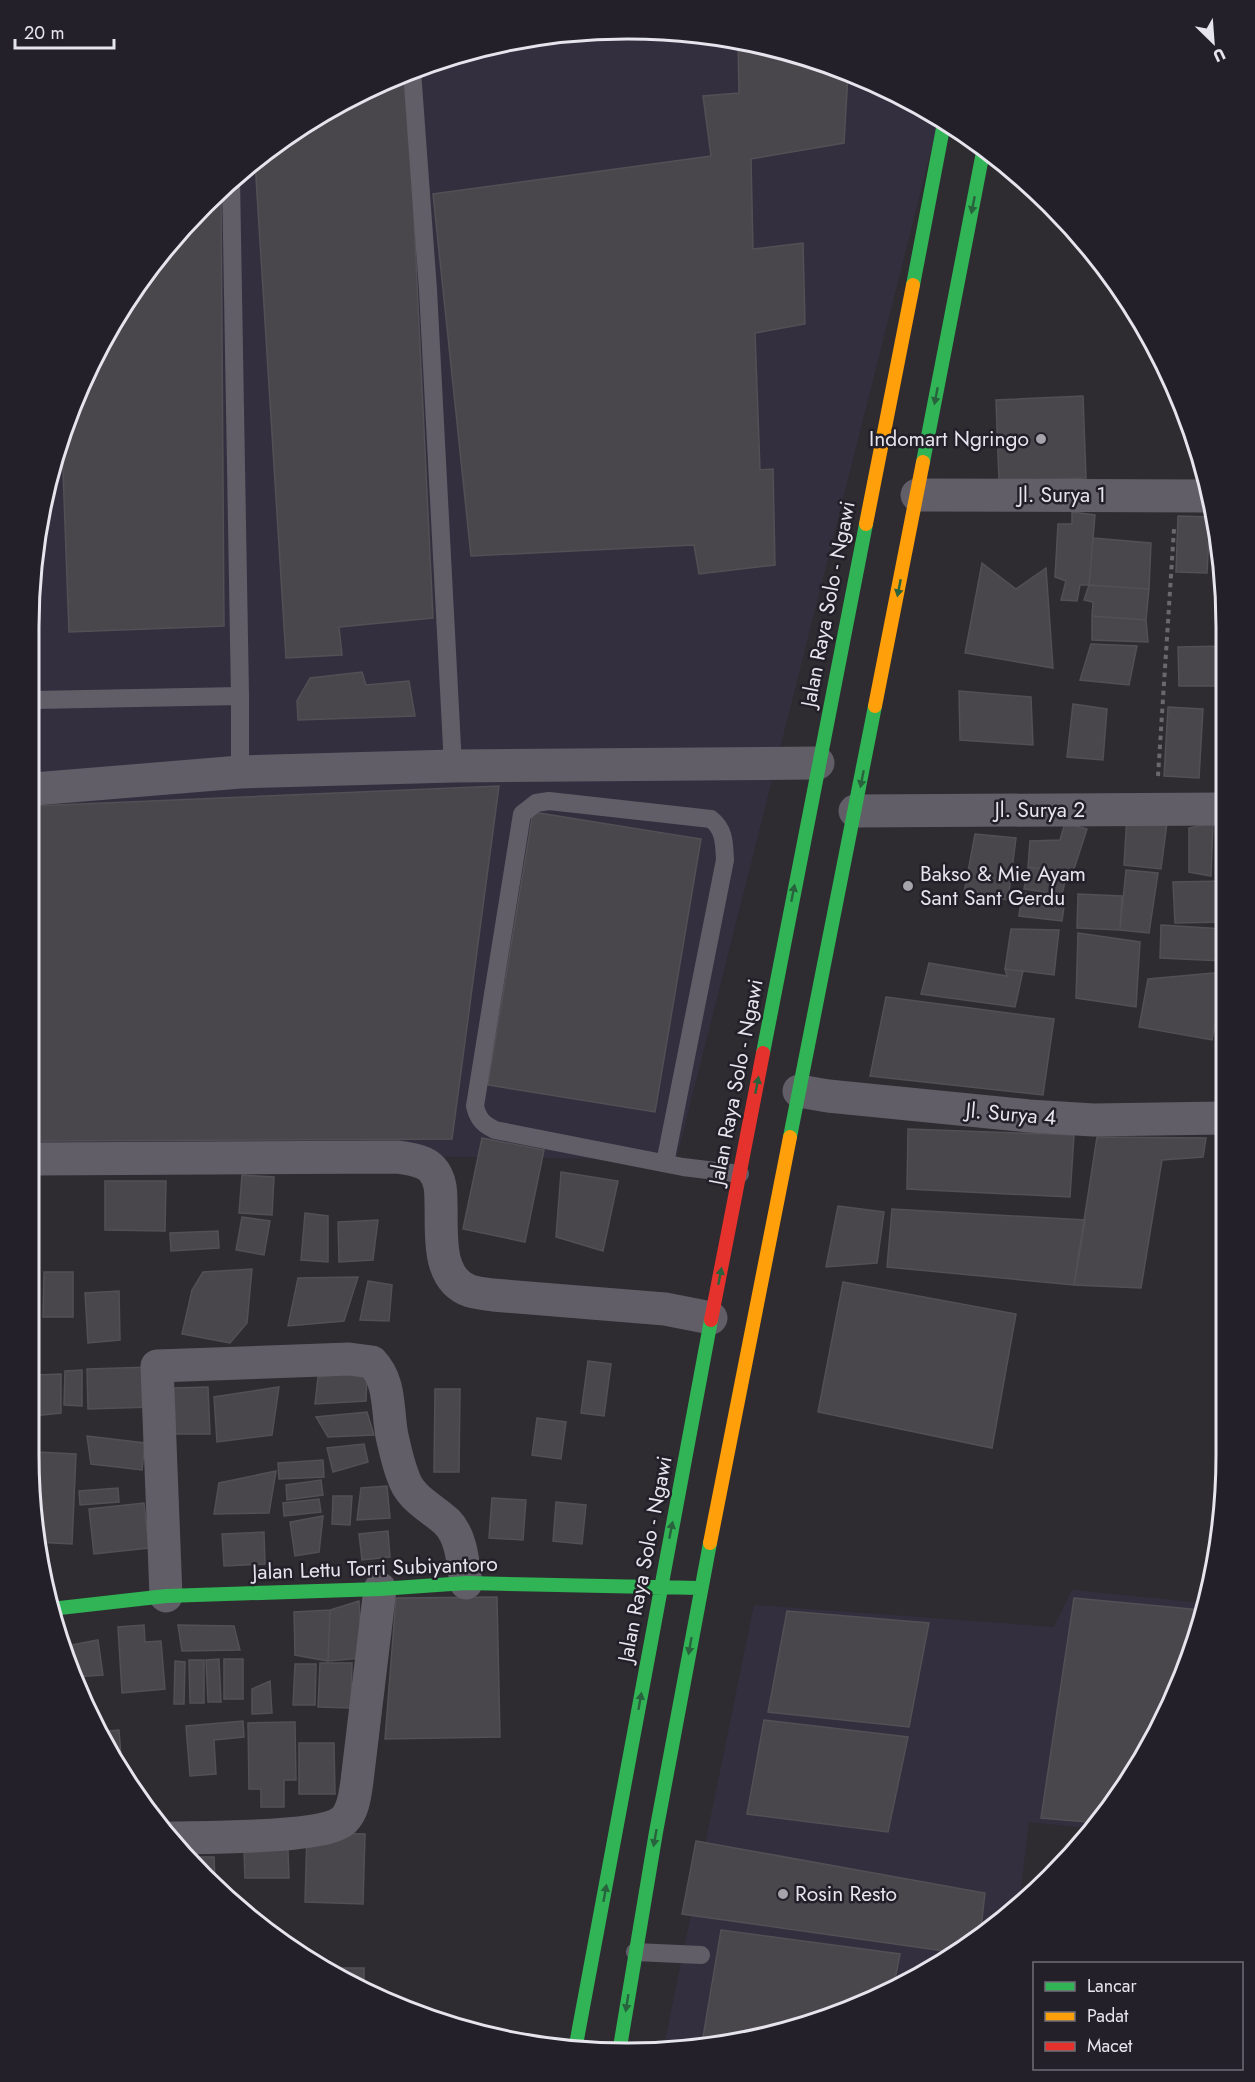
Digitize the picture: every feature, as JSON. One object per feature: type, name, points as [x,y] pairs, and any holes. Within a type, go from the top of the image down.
[{"type":"main road","name":"Jalan Raya Solo - Ngawi","points":[[577,2041],[599,1951],[660,1587],[818,763],[942,131]]},
{"type":"main road","points":[[620,2043],[630,1952],[982,158]]},
{"type":"main road","name":"Jalan Lettu Torri Subiyantoro","points":[[59,1608],[166,1596],[380,1589],[466,1583],[700,1588]]},
{"type":"street","name":"Jl. Surya 1","points":[[917,495],[1192,496]]},
{"type":"street","points":[[39,789],[240,772],[453,766],[818,763]]},
{"type":"street","name":"Jl. Surya 2","points":[[855,811],[1216,809]]},
{"type":"street","name":"Jl. Surya 4","points":[[799,1091],[828,1096],[1050,1118],[1093,1120],[1216,1118]]},
{"type":"street","points":[[39,1159],[398,1157],[417,1161],[432,1168],[441,1185],[443,1254],[448,1273],[455,1282],[469,1291],[665,1309],[711,1318]]},
{"type":"street","points":[[166,1596],[157,1366],[349,1359],[372,1362],[379,1369],[385,1382],[392,1436],[403,1478],[412,1493],[448,1523],[460,1547],[466,1583]]},
{"type":"street","points":[[181,1838],[284,1835],[325,1828],[343,1821],[353,1805],[357,1781],[380,1589]]},
{"type":"lane","points":[[413,80],[428,290],[453,766]]},
{"type":"lane","points":[[231,192],[240,772]]},
{"type":"lane","points":[[39,700],[240,696]]},
{"type":"lane","points":[[665,1163],[725,860],[722,832],[711,819],[549,801],[536,803],[522,814],[475,1106],[478,1116],[485,1125],[495,1130],[665,1163],[740,1174]]},
{"type":"lane","points":[[630,1952],[701,1955]]},
{"type":"path","points":[[1156,810],[1192,496]]},
{"type":"shaded area","points":[[628,39],[666,40],[742,50],[817,70],[853,84],[888,100],[937,127],[676,1160],[398,1156],[39,1159],[40,589],[50,513],[70,438],[84,402],[118,333],[138,301],[185,239],[211,211],[239,185],[301,138],[333,118],[402,84],[438,70],[513,50],[589,40]]},
{"type":"shaded area","points":[[1072,1590],[1197,1603],[1185,1644],[1155,1715],[1117,1781],[1082,1828],[1029,1822],[1020,1893],[954,1944],[888,1982],[817,2012],[780,2023],[742,2032],[665,2042],[754,1605],[1054,1627]]},
{"type":"building","points":[[738,49],[780,59],[848,82],[844,143],[751,159],[753,249],[803,243],[805,324],[755,333],[760,470],[773,469],[775,565],[699,574],[694,545],[471,556],[433,194],[711,156],[703,96],[739,93]]},
{"type":"building","points":[[407,82],[433,618],[339,627],[342,655],[286,658],[256,172],[301,138],[333,118]]},
{"type":"building","points":[[221,202],[224,626],[69,632],[63,462],[70,438],[100,367],[138,301],[185,239]]},
{"type":"building","name":"Indomart Ngringo","points":[[1083,396],[1086,478],[999,481],[996,400]]},
{"type":"building","points":[[1072,512],[1095,515],[1089,585],[1080,585],[1077,601],[1061,600],[1066,581],[1055,577],[1058,524],[1072,524]]},
{"type":"building","points":[[1178,516],[1206,517],[1209,538],[1207,573],[1176,572]]},
{"type":"building","points":[[1093,538],[1151,543],[1149,589],[1089,585]]},
{"type":"building","points":[[982,563],[1016,589],[1046,568],[1053,668],[965,653]]},
{"type":"building","points":[[1089,585],[1149,589],[1146,620],[1092,616],[1093,602],[1084,600]]},
{"type":"building","points":[[1092,616],[1146,620],[1148,642],[1092,640]]},
{"type":"building","points":[[1091,644],[1137,646],[1129,685],[1080,680]]},
{"type":"building","points":[[1216,646],[1216,686],[1179,686],[1178,647]]},
{"type":"building","points":[[362,672],[366,685],[409,681],[415,716],[298,720],[297,701],[310,678]]},
{"type":"building","points":[[959,691],[1031,697],[1033,745],[960,740]]},
{"type":"building","points":[[1073,704],[1107,709],[1103,760],[1067,757]]},
{"type":"building","points":[[1168,707],[1203,709],[1199,778],[1164,776]]},
{"type":"building","points":[[499,786],[452,1139],[39,1141],[39,806]]},
{"type":"building","points":[[533,812],[701,839],[655,1112],[488,1085]]},
{"type":"building","points":[[1168,815],[1161,869],[1124,865],[1127,816]]},
{"type":"building","points":[[1065,823],[1087,829],[1073,872],[1028,867],[1030,841],[1060,840]]},
{"type":"building","points":[[1213,823],[1211,876],[1189,872],[1189,828]]},
{"type":"building","points":[[975,834],[1016,838],[1008,900],[964,893]]},
{"type":"building","points":[[1028,867],[1067,872],[1062,895],[1024,889]]},
{"type":"building","points":[[1126,870],[1158,873],[1149,933],[1120,930]]},
{"type":"building","points":[[1216,881],[1216,922],[1175,923],[1173,882]]},
{"type":"building","points":[[1022,893],[1065,899],[1062,921],[1019,916]]},
{"type":"building","points":[[1078,894],[1122,896],[1120,930],[1077,928]]},
{"type":"building","points":[[1161,925],[1216,928],[1216,961],[1160,958]]},
{"type":"building","points":[[1011,929],[1059,930],[1054,975],[1005,969]]},
{"type":"building","points":[[1078,933],[1140,942],[1136,1007],[1076,998]]},
{"type":"building","points":[[929,963],[1007,976],[1005,969],[1023,971],[1015,1007],[921,994]]},
{"type":"building","points":[[1216,973],[1216,1017],[1212,1040],[1139,1027],[1148,979]]},
{"type":"building","points":[[886,997],[1054,1019],[1043,1095],[870,1076]]},
{"type":"building","points":[[908,1129],[1074,1135],[1070,1197],[907,1189]]},
{"type":"building","points":[[1097,1137],[1206,1138],[1203,1157],[1162,1160],[1141,1288],[1074,1285]]},
{"type":"building","points":[[482,1138],[544,1150],[525,1242],[463,1229]]},
{"type":"building","points":[[561,1172],[618,1181],[603,1251],[556,1237]]},
{"type":"building","points":[[242,1175],[274,1177],[272,1215],[239,1213]]},
{"type":"building","points":[[105,1181],[166,1181],[165,1231],[105,1230]]},
{"type":"building","points":[[838,1206],[884,1212],[877,1263],[826,1267]]},
{"type":"building","points":[[892,1209],[1085,1220],[1074,1285],[887,1267]]},
{"type":"building","points":[[305,1213],[328,1216],[328,1262],[301,1260]]},
{"type":"building","points":[[242,1217],[270,1221],[264,1255],[236,1250]]},
{"type":"building","points":[[378,1220],[373,1260],[339,1262],[338,1222]]},
{"type":"building","points":[[218,1231],[219,1248],[171,1251],[170,1233]]},
{"type":"building","points":[[252,1269],[247,1323],[230,1343],[182,1334],[192,1290],[203,1272]]},
{"type":"building","points":[[44,1272],[73,1272],[73,1317],[43,1317]]},
{"type":"building","points":[[358,1277],[344,1321],[288,1326],[298,1278]]},
{"type":"building","points":[[368,1281],[392,1285],[389,1321],[360,1320]]},
{"type":"building","points":[[843,1282],[1016,1314],[992,1448],[818,1412]]},
{"type":"building","points":[[119,1291],[120,1340],[88,1343],[85,1293]]},
{"type":"building","points":[[588,1361],[611,1364],[604,1416],[581,1413]]},
{"type":"building","points":[[152,1367],[153,1407],[88,1409],[87,1369]]},
{"type":"building","points":[[82,1370],[82,1406],[64,1405],[65,1371]]},
{"type":"building","points":[[367,1372],[366,1401],[315,1404],[318,1377]]},
{"type":"building","points":[[61,1374],[61,1413],[39,1415],[39,1375]]},
{"type":"building","points":[[208,1387],[210,1434],[175,1434],[174,1388]]},
{"type":"building","points":[[279,1387],[272,1435],[217,1442],[214,1397]]},
{"type":"building","points":[[435,1389],[460,1389],[459,1472],[434,1472]]},
{"type":"building","points":[[367,1412],[374,1435],[328,1437],[316,1417]]},
{"type":"building","points":[[537,1418],[566,1422],[561,1459],[532,1455]]},
{"type":"building","points":[[87,1436],[145,1443],[142,1470],[91,1464]]},
{"type":"building","points":[[364,1444],[368,1462],[333,1472],[327,1448]]},
{"type":"building","points":[[39,1452],[76,1454],[72,1544],[46,1543],[40,1493]]},
{"type":"building","points":[[323,1460],[324,1477],[279,1479],[278,1463]]},
{"type":"building","points":[[276,1471],[269,1513],[214,1514],[219,1483]]},
{"type":"building","points":[[321,1480],[323,1495],[287,1500],[286,1485]]},
{"type":"building","points":[[387,1486],[390,1518],[357,1520],[361,1488]]},
{"type":"building","points":[[118,1488],[119,1502],[80,1505],[79,1491]]},
{"type":"building","points":[[333,1496],[352,1496],[350,1525],[332,1524]]},
{"type":"building","points":[[492,1498],[526,1500],[523,1540],[489,1538]]},
{"type":"building","points":[[319,1499],[321,1512],[284,1516],[283,1503]]},
{"type":"building","points":[[556,1502],[586,1505],[582,1544],[553,1541]]},
{"type":"building","points":[[144,1503],[149,1548],[94,1554],[89,1509]]},
{"type":"building","points":[[323,1516],[319,1552],[295,1556],[290,1522]]},
{"type":"building","points":[[388,1531],[390,1557],[362,1560],[359,1534]]},
{"type":"building","points":[[264,1532],[265,1564],[224,1566],[222,1534]]},
{"type":"building","points":[[497,1597],[500,1737],[385,1739],[396,1598]]},
{"type":"building","points":[[1074,1598],[1195,1609],[1185,1644],[1155,1715],[1137,1749],[1094,1813],[1087,1822],[1041,1818]]},
{"type":"building","points":[[359,1601],[362,1658],[328,1661],[330,1610]]},
{"type":"building","points":[[330,1610],[328,1661],[295,1655],[294,1612]]},
{"type":"building","points":[[787,1611],[929,1623],[909,1727],[768,1712]]},
{"type":"building","points":[[144,1625],[145,1642],[161,1641],[165,1689],[122,1693],[118,1627]]},
{"type":"building","points":[[178,1625],[234,1626],[240,1650],[182,1651]]},
{"type":"building","points":[[98,1640],[103,1675],[83,1676],[70,1645]]},
{"type":"building","points":[[219,1659],[221,1702],[208,1702],[206,1660]]},
{"type":"building","points":[[224,1659],[243,1659],[243,1699],[224,1699]]},
{"type":"building","points":[[189,1660],[204,1660],[204,1703],[190,1703]]},
{"type":"building","points":[[175,1661],[185,1662],[184,1704],[174,1704]]},
{"type":"building","points":[[320,1663],[352,1663],[351,1708],[318,1707]]},
{"type":"building","points":[[295,1664],[316,1664],[315,1705],[293,1705]]},
{"type":"building","points":[[270,1681],[272,1713],[252,1714],[252,1689]]},
{"type":"building","points":[[764,1720],[908,1737],[888,1832],[747,1814]]},
{"type":"building","points":[[243,1721],[244,1737],[214,1740],[216,1774],[190,1776],[186,1726]]},
{"type":"building","points":[[295,1722],[296,1780],[284,1780],[284,1807],[261,1807],[261,1789],[249,1789],[248,1723]]},
{"type":"building","points":[[119,1730],[121,1753],[118,1749],[108,1731]]},
{"type":"building","points":[[299,1743],[334,1743],[335,1794],[299,1794]]},
{"type":"building","points":[[307,1833],[365,1834],[363,1904],[305,1902]]},
{"type":"building","points":[[696,1841],[985,1893],[981,1924],[943,1951],[682,1914]]},
{"type":"building","points":[[244,1850],[288,1850],[289,1878],[245,1878]]},
{"type":"building","points":[[198,1857],[214,1857],[215,1874]]},
{"type":"building","points":[[721,1930],[900,1954],[895,1978],[853,1998],[780,2023],[703,2038]]},
{"type":"building","points":[[341,1968],[364,1968],[364,1980]]},
{"type":"traffic: fast","points":[[913,285],[943,131]]},
{"type":"traffic: fast","points":[[923,462],[982,158]]},
{"type":"traffic: fast","points":[[763,1053],[866,524]]},
{"type":"traffic: fast","points":[[790,1137],[875,706]]},
{"type":"traffic: fast","points":[[577,2041],[711,1320]]},
{"type":"traffic: fast","points":[[621,2043],[656,1832],[710,1543]]},
{"type":"traffic: fast","points":[[59,1608],[166,1596],[380,1589],[466,1583],[700,1588]]},
{"type":"traffic: slow","points":[[866,524],[913,285]]},
{"type":"traffic: slow","points":[[875,706],[923,462]]},
{"type":"traffic: slow","points":[[710,1543],[790,1137]]},
{"type":"traffic: jam","points":[[711,1320],[763,1053]]},
{"type":"place","name":"Indomart Ngringo","points":[[1041,439]]},
{"type":"place","name":"Bakso & Mie Ayam Sant Sant Gerdu","points":[[908,886]]},
{"type":"place","name":"Rosin Resto","points":[[783,1894]]}]
